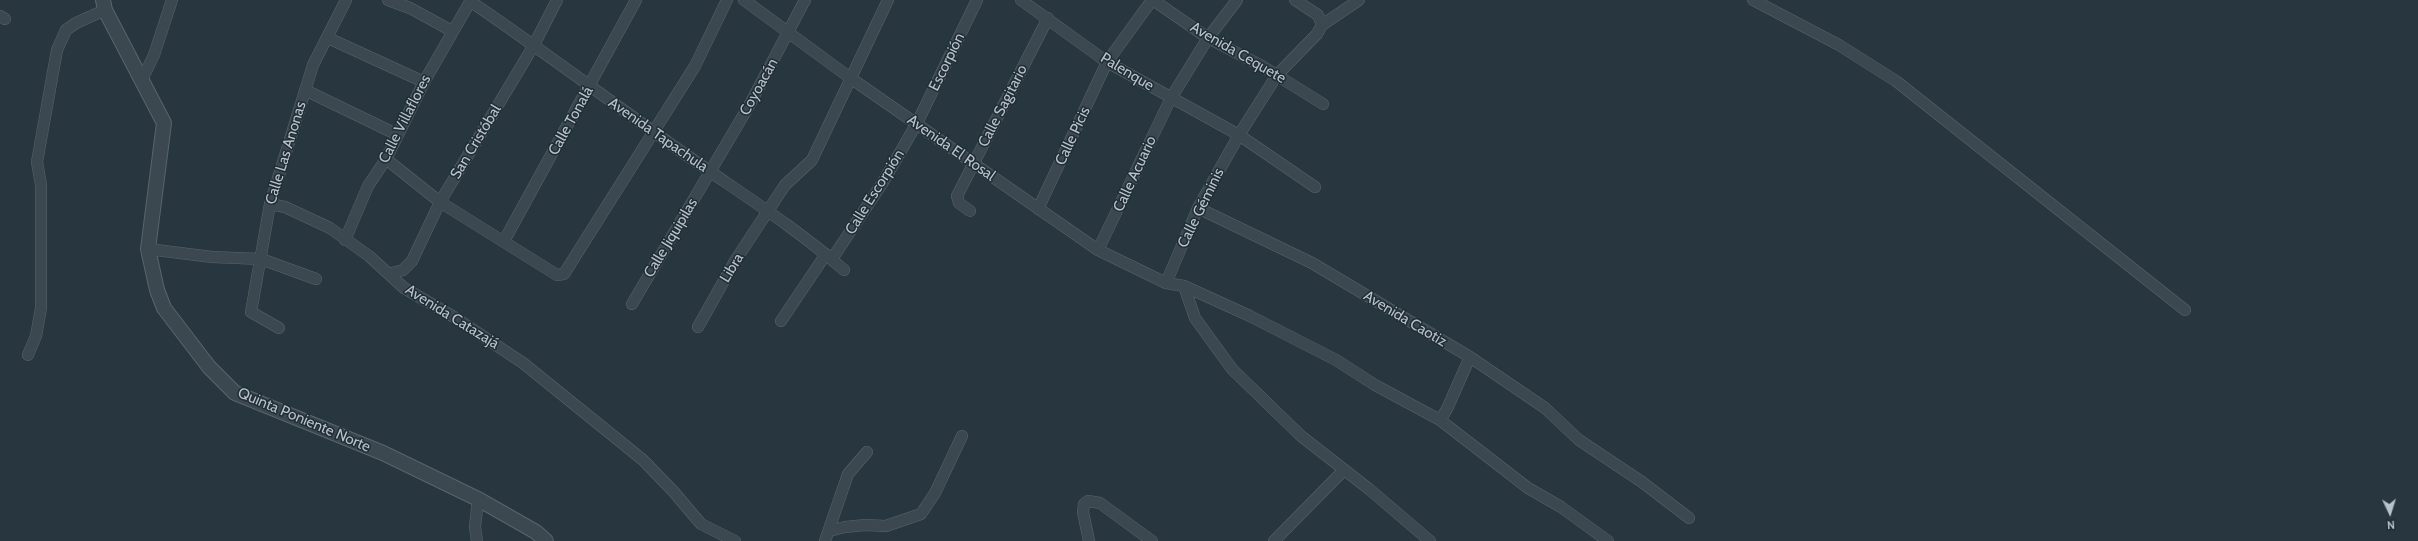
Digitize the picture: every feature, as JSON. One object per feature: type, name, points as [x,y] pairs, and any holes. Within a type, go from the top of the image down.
[{"type":"street","points":[[141,82],[154,55],[172,0]]},
{"type":"street","name":"Calle Las Anonas","points":[[279,328],[252,315],[270,204],[288,144],[297,122],[313,65],[346,0]]},
{"type":"street","points":[[388,0],[410,8],[452,31]]},
{"type":"street","name":"Calle Villaflores","points":[[345,240],[368,186],[386,159],[424,82],[471,0]]},
{"type":"street","name":"Avenida Tapachula","points":[[471,0],[534,45],[589,88],[768,212],[829,257],[844,270]]},
{"type":"street","name":"San Cristóbal","points":[[389,274],[403,270],[412,261],[440,202],[534,45],[557,0]]},
{"type":"street","name":"Calle Tonalá","points":[[504,241],[636,0]]},
{"type":"street","points":[[386,159],[440,202],[557,275],[564,274],[694,66],[727,0]]},
{"type":"street","name":"Avenida El Rosal","points":[[744,0],[788,34],[1098,250],[1166,283],[1184,286],[1250,316],[1336,360],[1375,385],[1440,420],[1528,488],[1561,507],[1608,541]]},
{"type":"street","name":"Coyoacán","points":[[710,172],[750,104],[805,0]]},
{"type":"street","points":[[849,77],[888,0]]},
{"type":"street","name":"Escorpión","points":[[917,123],[977,0]]},
{"type":"street","name":"Palenque","points":[[1021,0],[1107,62],[1239,134],[1315,187]]},
{"type":"street","name":"Avenida Cequete","points":[[1152,0],[1208,38],[1277,75],[1323,104]]},
{"type":"street","name":"Calle Picis","points":[[1038,209],[1107,62],[1152,0]]},
{"type":"street","name":"Calle Acuario","points":[[1098,250],[1171,98],[1208,38],[1237,0]]},
{"type":"street","points":[[1296,0],[1320,20]]},
{"type":"street","name":"Calle Géminis","points":[[1166,283],[1198,208],[1239,134],[1277,75],[1317,34],[1320,20],[1359,0]]},
{"type":"street","points":[[1753,0],[1840,46],[1896,81],[2185,310]]},
{"type":"street","points":[[28,355],[36,336],[41,308],[41,185],[37,162],[57,50],[66,30],[104,5]]},
{"type":"street","name":"Quinta Poniente Norte","points":[[104,5],[141,82],[164,122],[148,249],[157,290],[164,308],[209,367],[235,393],[383,453],[478,499],[536,532],[546,541]]},
{"type":"street","name":"Calle Sagitario","points":[[970,211],[956,200],[1048,18]]},
{"type":"street","points":[[328,38],[424,82]]},
{"type":"street","name":"Libra","points":[[698,327],[735,261],[785,185],[812,160],[849,77]]},
{"type":"street","points":[[305,90],[398,134]]},
{"type":"street","name":"Calle Escorpión","points":[[781,321],[883,182],[917,123]]},
{"type":"street","name":"Calle Jiquipilas","points":[[632,304],[710,172]]},
{"type":"street","name":"Avenida Catazajá","points":[[270,204],[285,207],[330,228],[389,274],[404,288],[454,317],[523,363],[643,460],[673,491],[701,524],[735,541]]},
{"type":"street","name":"Avenida Caotiz","points":[[1198,208],[1312,263],[1470,357],[1545,408],[1580,440],[1599,452],[1689,518]]},
{"type":"street","points":[[148,249],[212,257],[261,259],[316,279]]},
{"type":"street","points":[[1184,286],[1195,318],[1232,369],[1301,436],[1369,489],[1430,541]]},
{"type":"street","points":[[1440,420],[1447,409],[1470,357]]},
{"type":"street","points":[[827,536],[845,526],[886,526],[921,514],[935,493],[962,436]]},
{"type":"street","points":[[827,536],[848,474],[867,452]]},
{"type":"street","points":[[1274,541],[1343,470]]},
{"type":"street","points":[[477,541],[475,527],[478,499]]},
{"type":"street","points":[[1089,541],[1083,512],[1084,504],[1088,501],[1100,503],[1152,541]]}]
